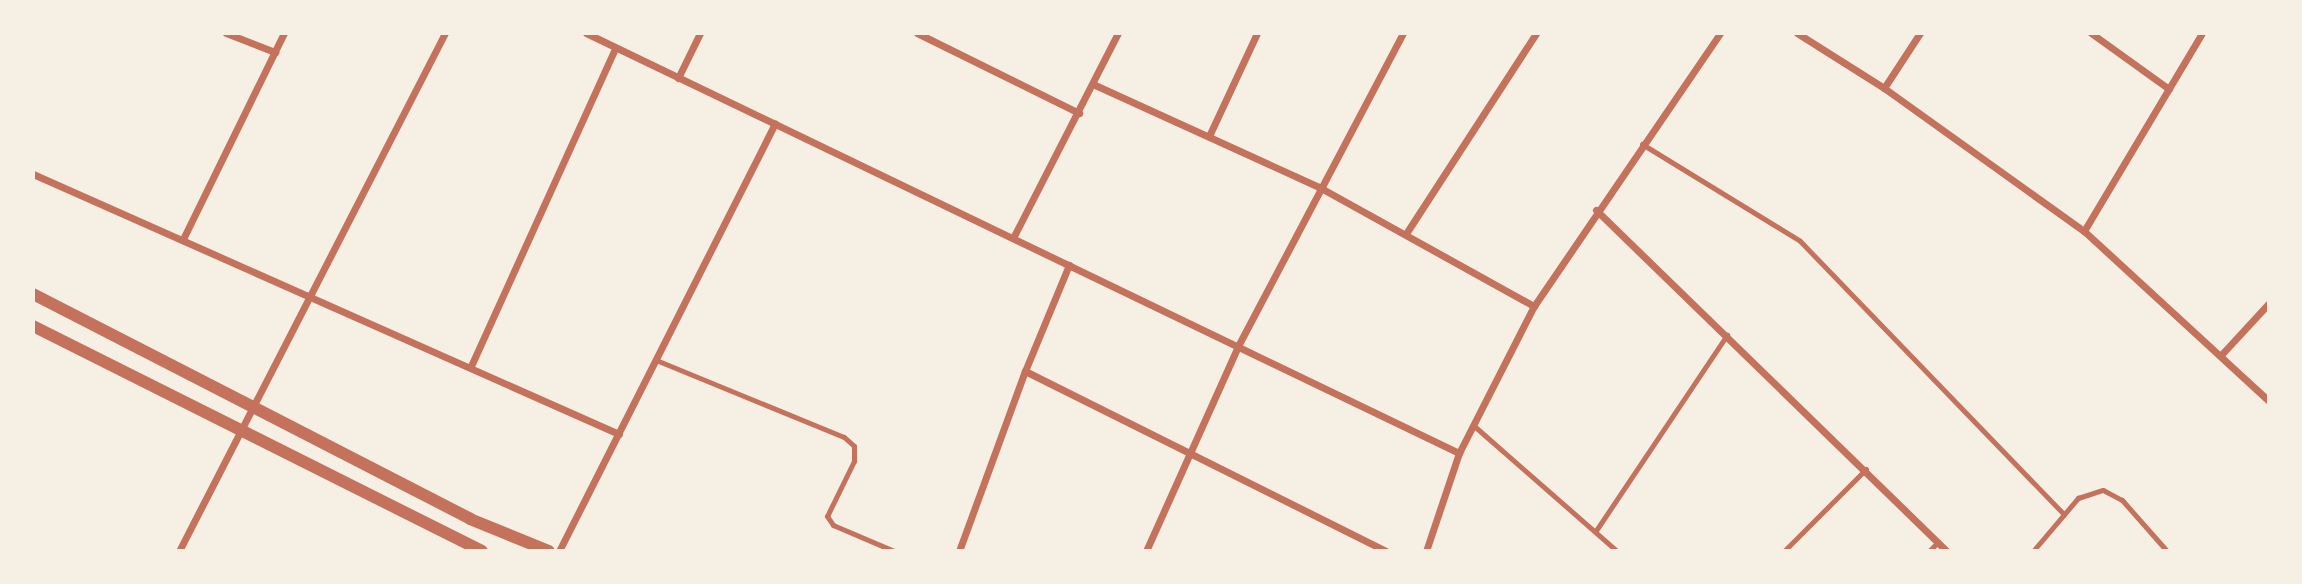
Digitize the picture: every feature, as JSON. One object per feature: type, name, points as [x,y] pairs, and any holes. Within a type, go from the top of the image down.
[{"type":"street","points":[[226,33],[275,52]]},
{"type":"street","points":[[183,239],[284,33]]},
{"type":"street","points":[[179,551],[238,429],[314,295],[445,33]]},
{"type":"street","points":[[586,33],[1014,236],[1459,453]]},
{"type":"street","points":[[678,78],[699,33]]},
{"type":"street","points":[[917,33],[1079,113]]},
{"type":"street","points":[[1014,236],[1095,85],[1118,33]]},
{"type":"street","points":[[1209,136],[1257,33]]},
{"type":"street","points":[[1146,551],[1238,346],[1319,187],[1403,33]]},
{"type":"street","points":[[1407,232],[1536,33]]},
{"type":"street","points":[[1426,551],[1459,453],[1534,306],[1596,210],[1720,33]]},
{"type":"street","points":[[1797,33],[1884,88],[2084,231],[2269,401]]},
{"type":"street","points":[[1884,88],[1920,33]]},
{"type":"street","points":[[2091,33],[2169,89]]},
{"type":"street","points":[[2084,231],[2202,33]]},
{"type":"street","points":[[471,366],[615,49]]},
{"type":"street","points":[[1095,85],[1319,187],[1407,232],[1534,306]]},
{"type":"street","points":[[559,551],[775,123]]},
{"type":"street","points":[[33,174],[314,295],[619,434]]},
{"type":"street","points":[[1596,210],[1866,469],[1947,551]]},
{"type":"street","points":[[959,551],[1025,371],[1069,265]]},
{"type":"street","points":[[33,294],[252,403],[470,519],[550,551]]},
{"type":"street","points":[[2221,355],[2269,303]]},
{"type":"street","points":[[33,326],[482,551]]},
{"type":"street","points":[[1025,371],[1188,456],[1386,551]]},
{"type":"lane","points":[[1642,144],[1800,241],[2064,514]]},
{"type":"lane","points":[[1597,529],[1727,335]]},
{"type":"lane","points":[[656,360],[844,437],[853,446],[854,461],[827,516],[833,525],[894,551]]},
{"type":"lane","points":[[1473,425],[1597,529],[1617,551]]},
{"type":"lane","points":[[1784,551],[1866,469]]},
{"type":"lane","points":[[2033,551],[2078,498],[2103,490],[2122,500],[2167,551]]},
{"type":"lane","points":[[1929,551],[1938,542]]}]
